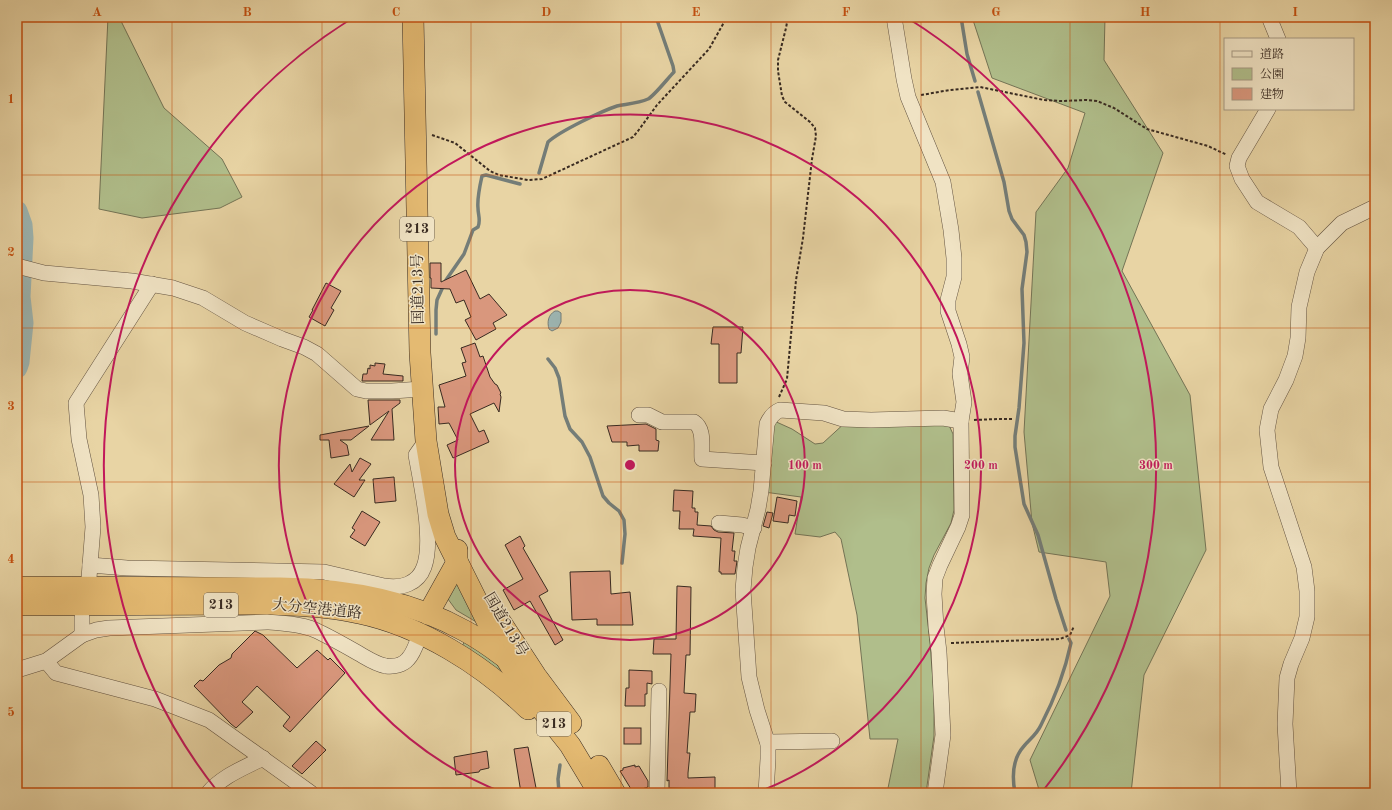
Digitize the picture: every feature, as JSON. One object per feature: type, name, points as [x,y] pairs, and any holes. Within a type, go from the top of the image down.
[{"type":"highway","name":"国道213号","points":[[413,17],[420,353],[426,441],[437,509],[445,537],[505,657],[523,686],[570,745],[598,793]]},
{"type":"highway","name":"国道213号","points":[[426,441],[453,527],[498,618],[536,676],[589,749],[615,793]]},
{"type":"highway","points":[[428,614],[457,562],[458,552],[447,528],[445,503]]},
{"type":"highway","points":[[420,634],[445,560],[445,537]]},
{"type":"highway","name":"大分空港道路","points":[[17,587],[310,588],[358,594],[401,604],[428,614],[465,631],[505,657],[527,674],[559,708]]},
{"type":"highway","name":"大分空港道路","points":[[17,605],[271,604],[307,606],[359,613],[398,624],[453,652],[479,668],[509,691],[560,743],[598,793]]},
{"type":"street","points":[[894,17],[908,97],[943,182],[954,258],[954,277],[948,300],[948,311],[962,357],[960,374],[964,402],[961,421],[962,515],[935,578],[934,594],[943,736],[935,793]]},
{"type":"street","points":[[1269,17],[1278,38]]},
{"type":"street","points":[[1267,110],[1238,160],[1237,166],[1242,179],[1257,202],[1299,227],[1317,248]]},
{"type":"street","points":[[1289,793],[1285,724],[1287,678],[1290,664],[1302,638],[1307,617],[1307,591],[1304,567],[1272,467],[1267,430],[1271,410],[1296,356],[1299,307],[1307,272],[1317,248],[1342,223],[1375,207]]},
{"type":"street","points":[[17,266],[44,273],[132,281],[173,288],[203,298],[245,323],[282,340],[304,347],[317,354],[357,389],[366,391],[392,391],[422,389]]},
{"type":"street","points":[[152,284],[76,403],[79,439],[91,501],[93,527],[89,572],[127,568],[324,572],[394,588],[404,586],[413,582],[420,575],[424,567],[428,545],[416,455],[426,441]]},
{"type":"street","points":[[766,793],[768,744],[752,693],[746,652],[744,578],[748,548],[758,509],[767,424],[769,419],[780,410],[824,414],[853,419],[943,418],[961,421]]},
{"type":"street","points":[[639,415],[648,416],[662,422],[694,422],[698,424],[701,429],[702,459],[764,463]]},
{"type":"street","points":[[719,523],[742,525],[754,528]]},
{"type":"street","points":[[82,617],[82,635]]},
{"type":"street","points":[[17,670],[46,661],[82,635],[96,630],[109,628],[267,622],[284,624],[313,629],[374,663],[388,666],[404,663],[408,659],[412,654],[420,634]]},
{"type":"street","points":[[46,661],[56,673],[156,699],[209,720],[312,793]]},
{"type":"street","points":[[657,793],[659,692]]},
{"type":"street","points":[[768,744],[770,742],[832,741]]},
{"type":"street","points":[[208,793],[212,788],[233,773],[263,758]]},
{"type":"path","points":[[415,130],[455,143],[490,171],[498,175],[528,180],[542,179],[633,136],[656,105],[709,49],[727,17]]},
{"type":"path","points":[[777,412],[777,401],[787,379],[796,280],[816,136],[815,128],[810,122],[784,102],[782,96],[778,71],[778,60],[788,17]]},
{"type":"path","points":[[908,97],[973,87],[990,88],[1044,100],[1098,101],[1114,108],[1147,129],[1208,146],[1238,160]]},
{"type":"path","points":[[961,421],[1013,419]]},
{"type":"path","points":[[938,643],[1060,639],[1070,635],[1074,626]]},
{"type":"green space","points":[[108,17],[119,17],[164,108],[222,159],[242,197],[220,208],[142,218],[99,209]]},
{"type":"green space","points":[[972,17],[1105,17],[1104,60],[1163,153],[1122,271],[1190,395],[1206,550],[1144,675],[1131,793],[1040,793],[1030,760],[1110,596],[1106,562],[1039,552],[1032,523],[1024,432],[1036,212],[1068,168],[1085,113],[992,78]]},
{"type":"green space","points":[[772,420],[792,429],[815,444],[823,443],[847,421],[947,421],[953,434],[954,510],[951,523],[934,555],[929,568],[926,583],[925,598],[934,695],[934,736],[926,793],[887,793],[898,739],[870,739],[857,615],[841,539],[835,532],[820,537],[795,534],[801,497],[764,492]]},
{"type":"green space","points":[[455,577],[478,623],[456,610],[445,595]]},
{"type":"green space","points":[[466,639],[504,665],[513,681],[461,648]]},
{"type":"water","points":[[555,311],[561,313],[561,322],[558,328],[552,331],[549,329],[548,321],[549,317]]},
{"type":"building","points":[[430,263],[441,263],[441,282],[466,270],[480,299],[489,294],[507,315],[493,323],[496,329],[476,340],[465,320],[471,317],[464,300],[456,303],[450,289],[431,288]]},
{"type":"building","points":[[326,283],[341,291],[331,308],[334,310],[325,326],[309,317]]},
{"type":"building","points":[[713,327],[743,327],[741,353],[737,353],[737,383],[719,383],[719,344],[711,344]]},
{"type":"building","points":[[475,343],[480,357],[483,356],[490,377],[497,385],[501,393],[499,412],[494,403],[470,414],[479,432],[484,430],[489,442],[453,458],[447,445],[458,440],[449,423],[439,424],[438,407],[445,407],[439,385],[466,376],[462,363],[466,362],[461,348]]},
{"type":"building","points":[[375,363],[385,364],[383,374],[403,376],[403,381],[362,381],[363,374],[367,374],[368,368],[370,369],[370,365],[375,366]]},
{"type":"building","points":[[368,400],[400,400],[400,403],[392,409],[394,440],[371,440],[389,411],[370,425]]},
{"type":"building","points":[[646,424],[656,429],[656,440],[659,441],[658,451],[639,451],[639,445],[627,446],[627,442],[612,442],[607,426]]},
{"type":"building","points":[[369,426],[351,440],[340,440],[347,445],[349,455],[331,458],[329,440],[320,440],[320,435]]},
{"type":"building","points":[[360,458],[371,464],[359,480],[365,480],[354,497],[334,484],[350,464],[352,472]]},
{"type":"building","points":[[394,477],[396,501],[375,503],[373,479]]},
{"type":"building","points":[[674,490],[693,491],[692,508],[695,508],[695,512],[698,512],[697,525],[711,526],[718,532],[734,533],[732,551],[735,551],[734,561],[737,561],[735,574],[721,574],[721,572],[719,572],[721,538],[693,536],[694,529],[679,529],[680,511],[673,511]]},
{"type":"building","points":[[777,497],[797,501],[795,516],[789,515],[788,523],[773,521]]},
{"type":"building","points":[[362,511],[380,522],[365,546],[350,537],[355,530],[352,528]]},
{"type":"building","points":[[767,512],[773,513],[769,528],[763,526]]},
{"type":"building","points":[[520,536],[525,546],[523,548],[548,591],[539,596],[563,640],[555,645],[530,601],[514,610],[503,590],[523,579],[505,545]]},
{"type":"building","points":[[610,571],[611,594],[630,592],[633,625],[597,625],[597,619],[572,620],[570,572]]},
{"type":"building","points":[[677,586],[691,587],[690,655],[686,655],[684,693],[696,694],[695,712],[690,712],[687,753],[690,753],[688,778],[715,777],[715,793],[704,793],[704,789],[669,788],[669,780],[667,781],[671,654],[653,654],[654,639],[676,639]]},
{"type":"building","points":[[255,631],[263,635],[297,668],[317,650],[328,660],[330,658],[345,673],[290,732],[283,726],[290,717],[257,686],[242,702],[253,712],[236,728],[194,686],[200,680],[203,681],[219,665],[231,658],[232,654]]},
{"type":"building","points":[[629,670],[652,671],[652,684],[647,683],[645,706],[625,706],[626,688],[629,688]]},
{"type":"building","points":[[624,728],[641,728],[641,744],[624,744]]},
{"type":"building","points":[[316,741],[326,750],[302,774],[292,766]]},
{"type":"building","points":[[528,747],[537,793],[521,793],[514,749]]},
{"type":"building","points":[[487,751],[489,768],[480,770],[479,772],[456,775],[454,757]]},
{"type":"building","points":[[635,765],[635,767],[639,766],[648,781],[648,787],[639,790],[631,789],[620,771],[623,770],[623,768]]},
{"type":"waterway","points":[[539,173],[548,142],[562,132],[610,109],[648,99],[674,72],[656,17]]},
{"type":"waterway","points":[[961,17],[967,54],[975,81]]},
{"type":"waterway","points":[[978,92],[1004,182],[1009,211],[1012,219],[1024,235],[1026,242],[1027,252],[1022,289],[1024,343],[1015,447],[1024,504],[1038,535],[1066,630]]},
{"type":"waterway","points":[[436,334],[437,300],[446,280],[464,254],[473,230],[478,227],[479,224],[478,200],[482,176],[486,175],[520,184]]},
{"type":"waterway","points":[[17,211],[22,225],[23,238],[20,297],[23,323],[17,368]]},
{"type":"waterway","points":[[548,359],[555,368],[559,378],[565,416],[570,429],[582,442],[590,457],[603,496],[619,511],[624,520],[625,534],[622,563]]},
{"type":"waterway","points":[[1015,793],[1013,781],[1015,762],[1020,751],[1038,731],[1050,706],[1066,664],[1071,643],[1069,639]]},
{"type":"waterway","points":[[559,793],[558,779],[560,765]]}]
